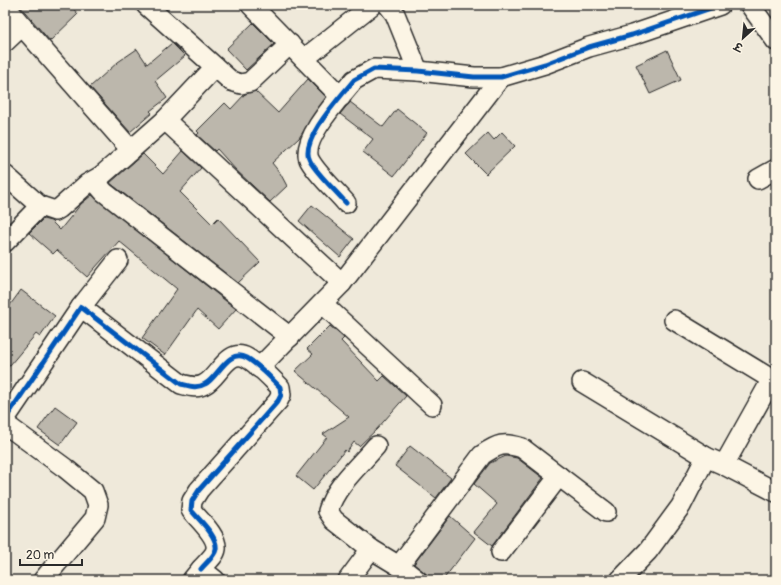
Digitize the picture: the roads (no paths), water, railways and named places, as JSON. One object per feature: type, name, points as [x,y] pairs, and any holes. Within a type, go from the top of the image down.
[{"type":"street","points":[[146,5],[231,81],[241,84],[250,82],[290,44]]},
{"type":"street","points":[[251,5],[341,96]]},
{"type":"street","points":[[304,59],[372,5]]},
{"type":"street","points":[[388,5],[395,14],[418,70]]},
{"type":"street","points":[[346,203],[309,160],[308,146],[314,131],[354,80],[374,69],[418,70],[474,77],[501,77],[545,64],[589,47],[632,35],[720,5]]},
{"type":"street","points":[[750,5],[776,41]]},
{"type":"street","points":[[5,6],[131,150]]},
{"type":"street","points":[[5,42],[22,26]]},
{"type":"street","points":[[5,175],[40,206],[55,211],[87,184],[101,176],[165,120],[215,67]]},
{"type":"street","points":[[259,368],[342,283],[501,77]]},
{"type":"street","points":[[165,120],[342,283]]},
{"type":"street","points":[[758,179],[776,169]]},
{"type":"street","points":[[101,176],[98,185],[104,192],[290,336]]},
{"type":"street","points":[[5,242],[40,206]]},
{"type":"street","points":[[5,419],[81,307],[118,260]]},
{"type":"street","points":[[323,304],[432,404]]},
{"type":"street","points":[[81,307],[181,384],[195,387],[206,384],[229,360],[238,356],[246,357],[280,387],[281,394],[278,402],[199,490],[192,502],[191,510],[213,537],[216,548],[203,576]]},
{"type":"street","points":[[674,320],[774,381],[724,464]]},
{"type":"street","points":[[582,382],[706,457],[724,464],[776,492]]},
{"type":"street","points":[[5,424],[65,468],[93,491],[98,505],[95,518],[43,580]]},
{"type":"street","points":[[399,566],[482,455],[493,447],[507,443],[522,448],[606,512]]},
{"type":"street","points":[[376,446],[339,489],[330,502],[328,511],[334,520],[371,549],[399,566],[417,580]]},
{"type":"street","points":[[620,580],[648,551],[681,506],[706,457]]},
{"type":"street","points":[[501,552],[559,476]]},
{"type":"street","points":[[348,580],[371,549]]}]
